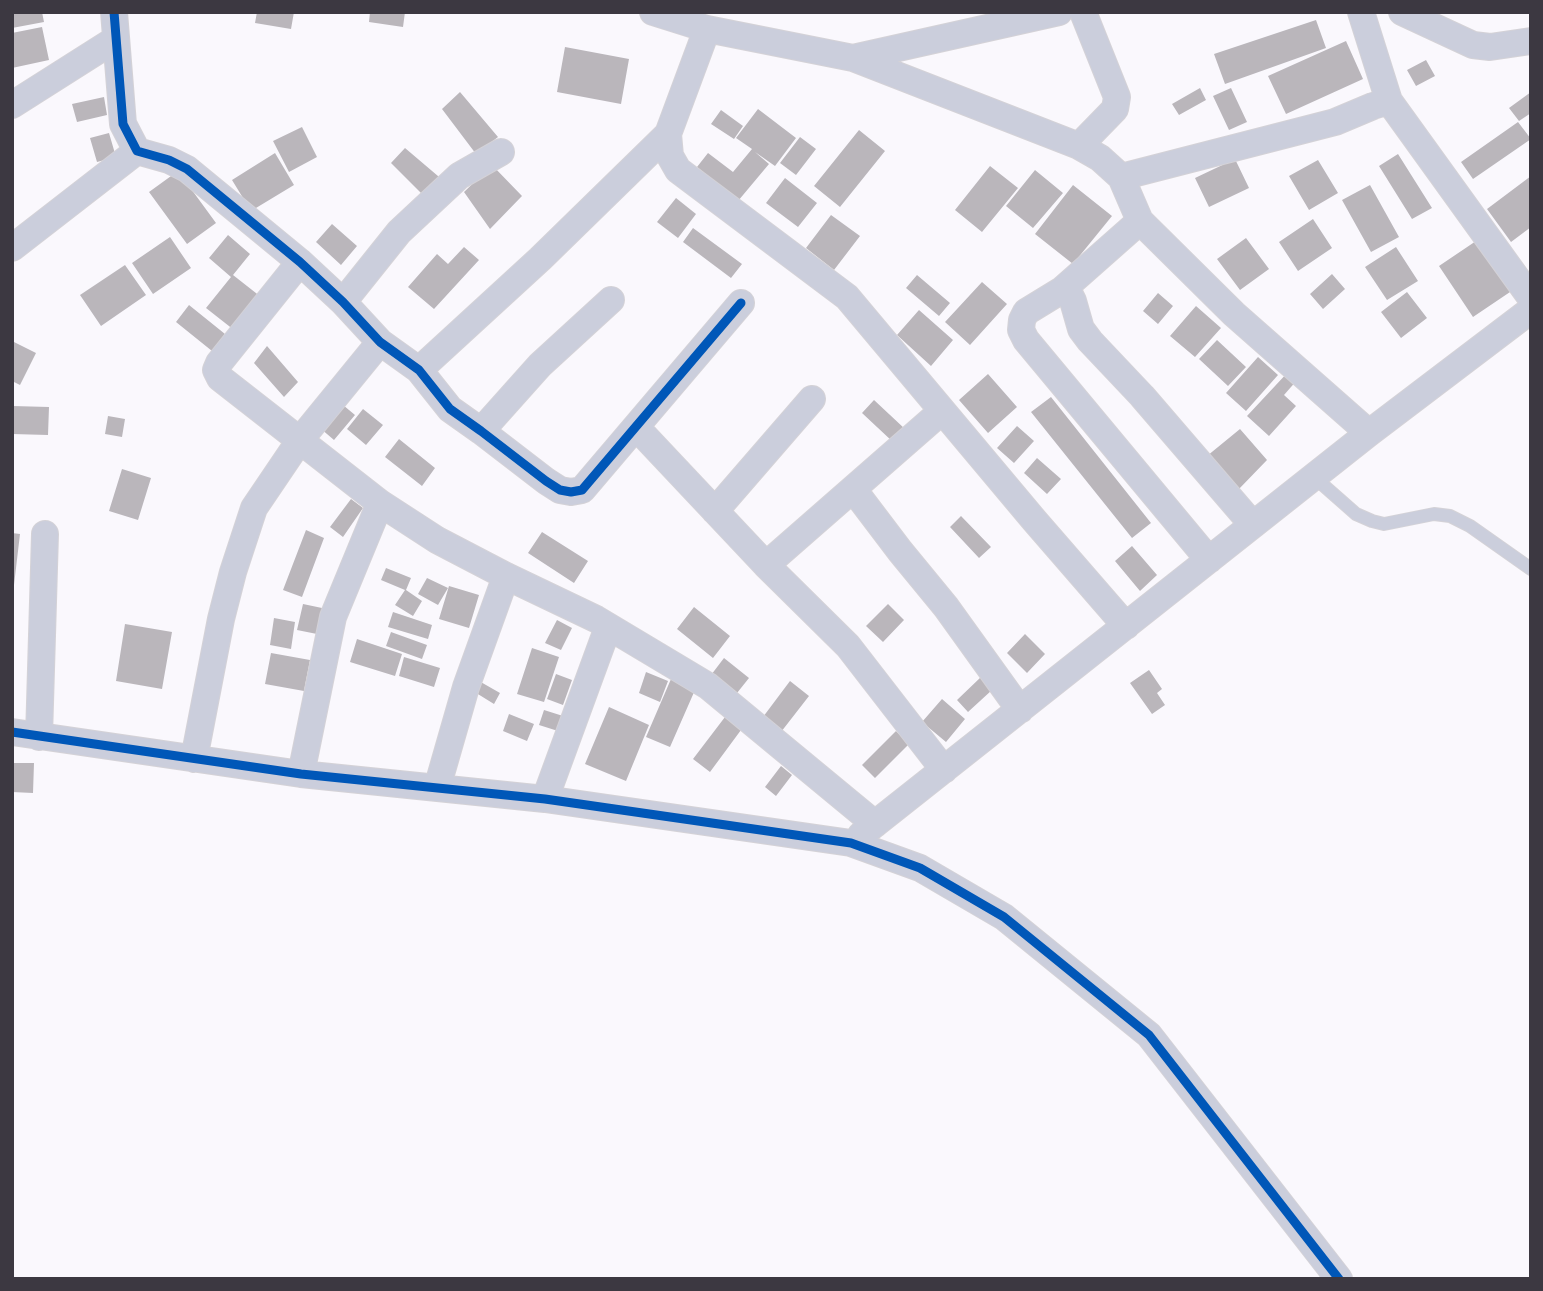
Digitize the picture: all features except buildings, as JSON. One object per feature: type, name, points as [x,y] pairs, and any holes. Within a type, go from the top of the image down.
[{"type":"street","points":[[114,12],[123,124],[137,151],[169,160],[187,169],[300,262],[343,302],[380,342],[419,370],[450,409],[560,490],[582,490],[741,303]]},
{"type":"street","points":[[653,12],[708,29],[853,58],[1079,146],[1100,158],[1121,177],[1140,221],[1234,314],[1369,433]]},
{"type":"street","points":[[853,58],[1059,12]]},
{"type":"street","points":[[1079,146],[1115,109],[1117,97],[1083,12]]},
{"type":"street","points":[[1361,12],[1389,101],[1531,298]]},
{"type":"street","points":[[1402,12],[1473,45],[1490,47],[1531,41]]},
{"type":"street","points":[[419,370],[540,259],[667,134],[708,29]]},
{"type":"street","points":[[12,105],[117,39]]},
{"type":"street","points":[[1121,177],[1335,122],[1389,101]]},
{"type":"street","points":[[667,134],[670,156],[677,170],[847,298],[1126,626]]},
{"type":"street","points":[[12,248],[137,151]]},
{"type":"street","points":[[343,302],[399,232],[459,176],[501,152]]},
{"type":"street","points":[[1140,221],[1062,290],[1026,312],[1021,330],[1026,340],[1209,560]]},
{"type":"street","points":[[300,262],[219,363],[216,370],[220,378],[380,503],[437,540],[596,619],[708,686],[875,824]]},
{"type":"street","points":[[1062,290],[1069,293],[1073,300],[1081,329],[1090,341],[1142,396],[1254,525]]},
{"type":"street","points":[[481,431],[540,365],[611,300]]},
{"type":"street","points":[[851,842],[1369,433],[1531,310]]},
{"type":"street","points":[[194,759],[221,619],[254,508],[300,440],[380,342]]},
{"type":"street","points":[[715,511],[812,399]]},
{"type":"street","points":[[766,565],[942,411]]},
{"type":"street","points":[[636,427],[766,565],[848,646],[944,770]]},
{"type":"street","points":[[853,489],[946,607],[1020,710]]},
{"type":"street","points":[[301,774],[332,617],[380,503]]},
{"type":"street","points":[[39,737],[45,534]]},
{"type":"street","points":[[437,788],[466,687],[506,576]]},
{"type":"street","points":[[545,799],[608,627]]},
{"type":"street","points":[[12,732],[301,774],[545,799],[851,842],[920,869],[1004,917],[1149,1035],[1339,1279]]},
{"type":"lane","points":[[1314,477],[1356,514],[1372,522],[1384,524],[1434,514],[1450,516],[1470,526],[1531,569]]},
{"type":"cycle path","points":[[114,12],[123,124],[137,151],[169,160],[187,169],[300,262],[343,302],[380,342],[419,370],[450,409],[560,490],[582,490],[741,303]]},
{"type":"cycle path","points":[[12,732],[301,774],[545,799],[851,843],[920,868],[1004,917],[1149,1035],[1339,1279]]}]
